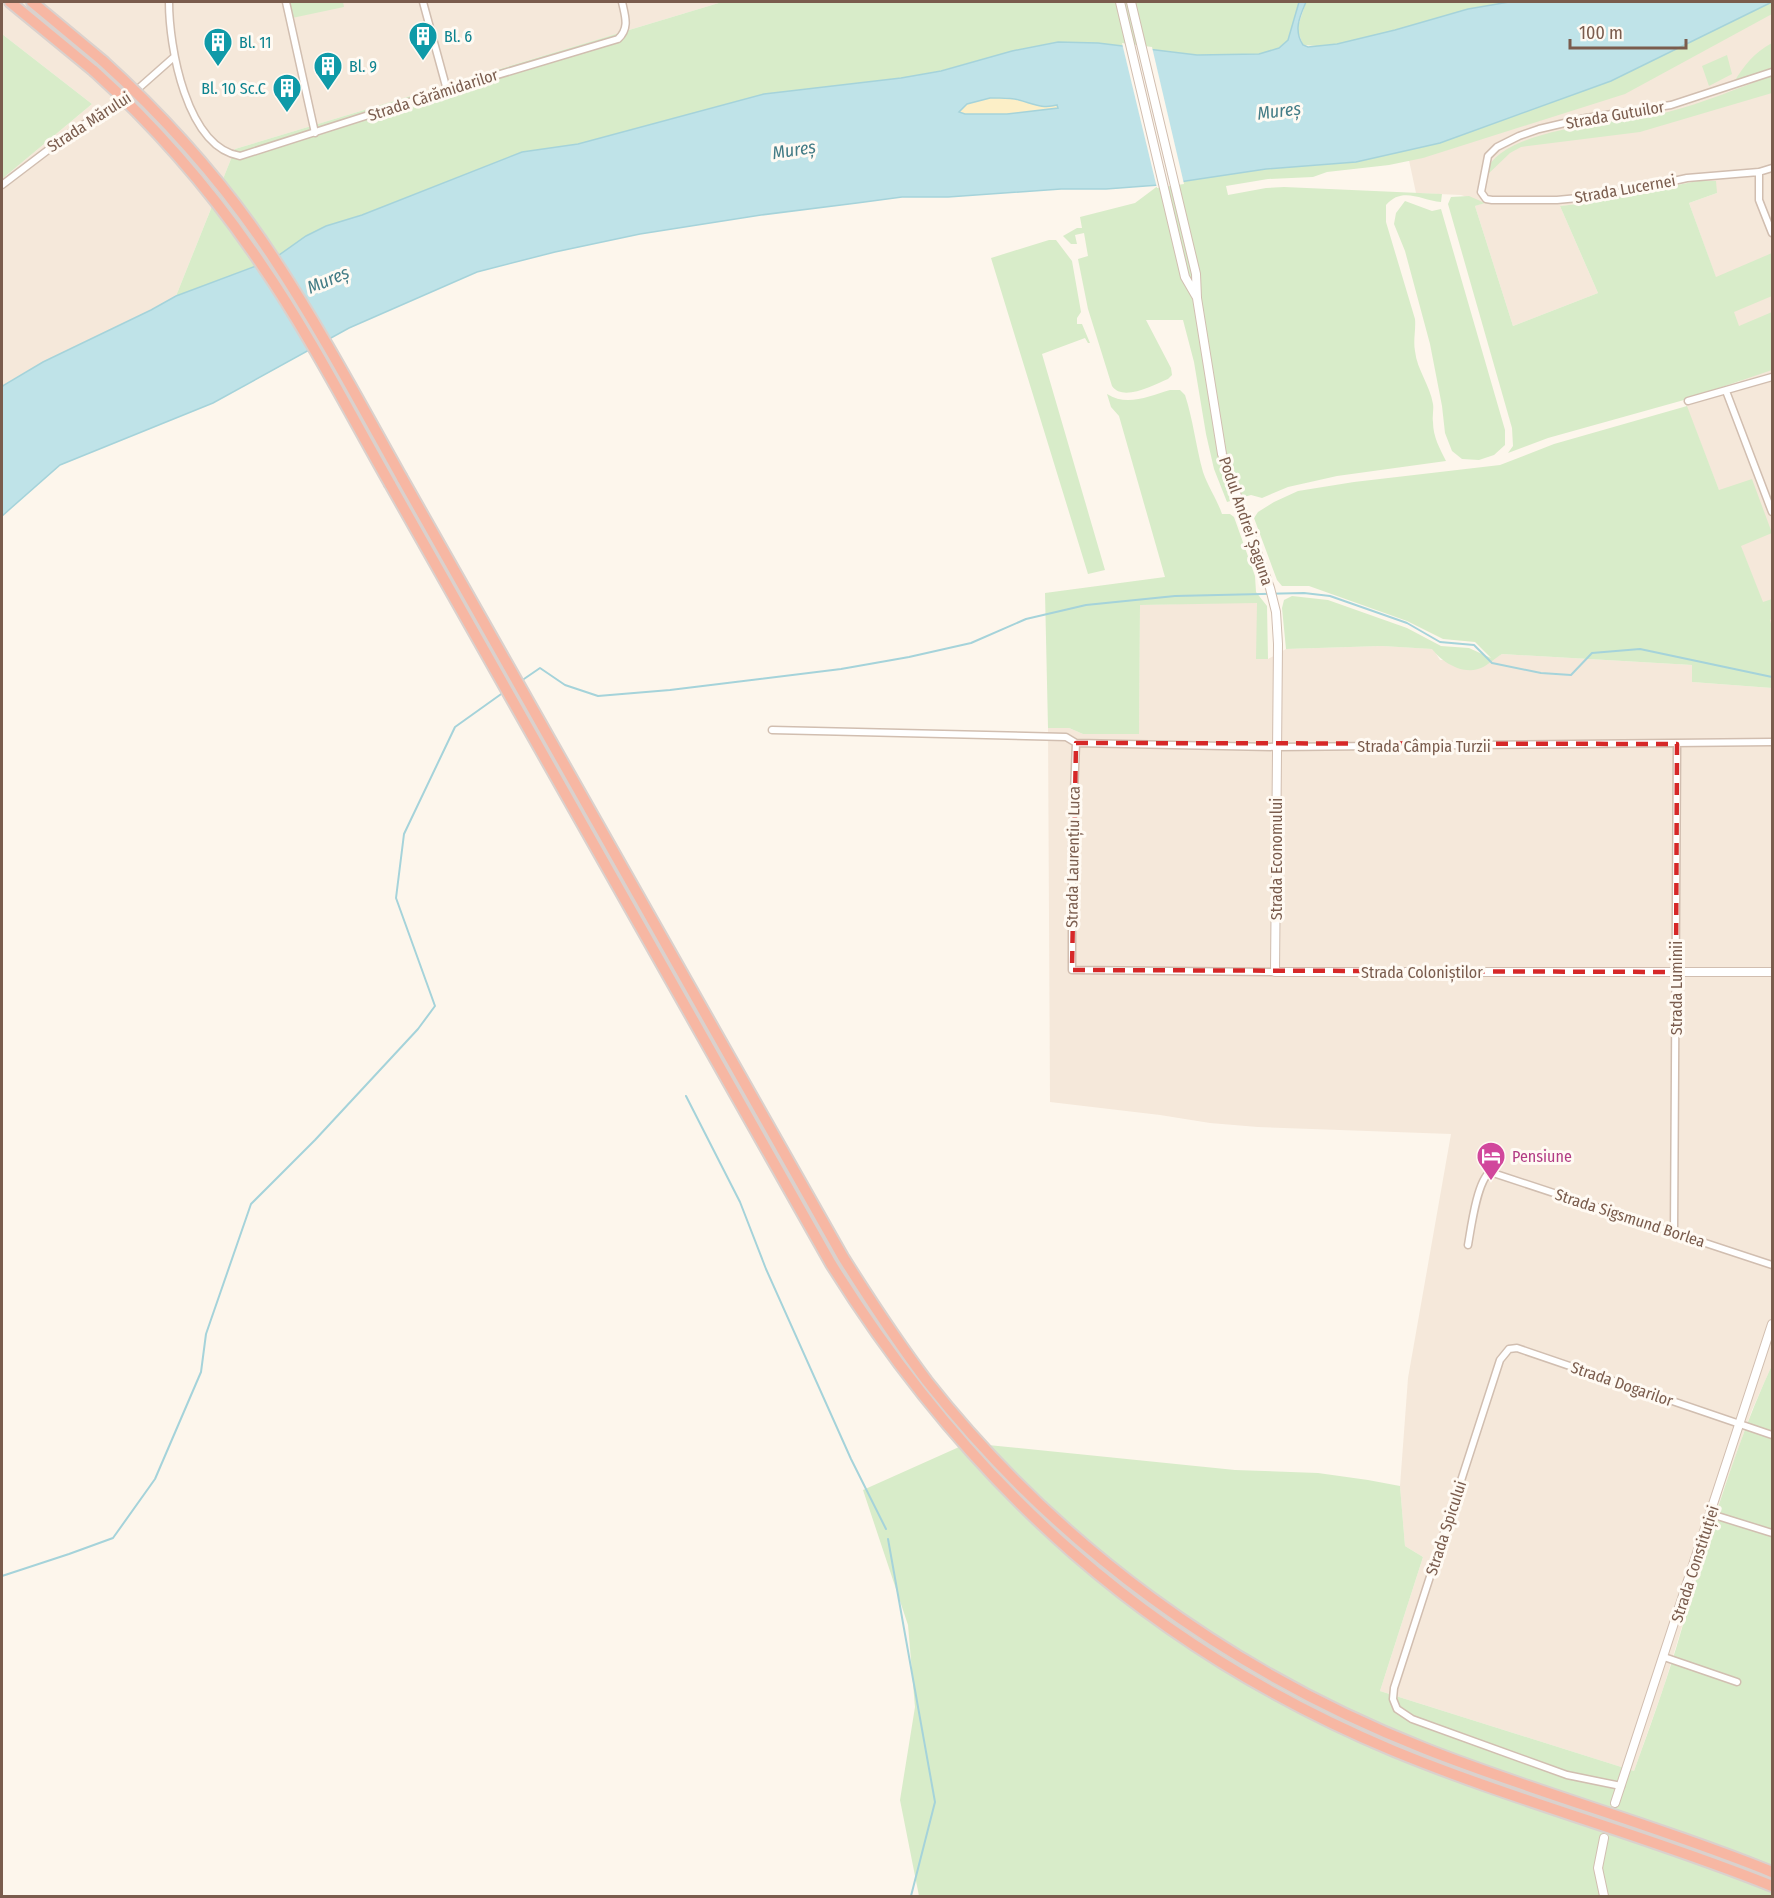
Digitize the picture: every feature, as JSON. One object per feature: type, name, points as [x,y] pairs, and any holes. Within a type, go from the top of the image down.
[{"type":"highway","points":[[10,2],[94,71],[132,107],[175,152],[244,239],[300,326],[800,1210],[858,1306],[902,1369],[949,1428],[995,1479],[1044,1527],[1112,1586],[1185,1639],[1247,1678],[1324,1719],[1449,1772],[1773,1886]]},
{"type":"highway","points":[[32,2],[103,61],[142,98],[186,144],[256,233],[312,320],[811,1203],[869,1299],[912,1360],[953,1412],[1004,1469],[1104,1562],[1191,1627],[1253,1666],[1329,1707],[1453,1760],[1693,1842],[1773,1872]]},
{"type":"street","points":[[168,2],[174,57]]},
{"type":"street","points":[[286,2],[315,133]]},
{"type":"street","points":[[423,2],[447,90]]},
{"type":"street","name":"Strada Cărămidarilor","points":[[174,57],[186,94],[202,129],[228,152],[240,156],[447,90],[612,41],[624,33],[626,22],[622,2]]},
{"type":"street","name":"Podul Andrei Șaguna","points":[[1120,2],[1185,277],[1197,298]]},
{"type":"street","name":"Podul Andrei Șaguna","points":[[1131,2],[1196,274],[1197,298],[1222,454],[1273,599],[1278,644],[1277,747]]},
{"type":"street","name":"Strada Mărului","points":[[2,185],[73,131],[131,96],[174,57]]},
{"type":"street","name":"Strada Gutuilor","points":[[1480,192],[1488,156],[1492,151],[1519,136],[1586,118],[1671,105],[1773,72]]},
{"type":"street","name":"Strada Lucernei","points":[[1480,192],[1486,199],[1491,200],[1557,200],[1609,195],[1687,178],[1759,172],[1773,168]]},
{"type":"street","points":[[1759,172],[1759,200],[1773,233]]},
{"type":"street","points":[[1688,401],[1726,392],[1773,376]]},
{"type":"street","points":[[1726,392],[1773,512]]},
{"type":"street","name":"Strada Câmpia Turzii","points":[[772,730],[1066,737],[1076,743],[1277,747],[1773,742]]},
{"type":"street","name":"Strada Laurențiu Luca","points":[[1072,970],[1072,844],[1076,743]]},
{"type":"street","name":"Strada Luminii","points":[[1674,1232],[1677,744]]},
{"type":"street","name":"Strada Economului","points":[[1275,972],[1277,747]]},
{"type":"street","name":"Strada Coloniștilor","points":[[1072,970],[1773,972]]},
{"type":"street","name":"Strada Sigsmund Borlea","points":[[1468,1245],[1476,1204],[1488,1173],[1773,1265]]},
{"type":"street","name":"Strada Constituției","points":[[1615,1803],[1773,1324]]},
{"type":"street","name":"Strada Dogarilor","points":[[1504,1353],[1513,1348],[1524,1350],[1773,1435]]},
{"type":"street","name":"Strada Spicului","points":[[1504,1353],[1394,1688],[1394,1705],[1402,1714],[1451,1735],[1568,1775],[1621,1786]]},
{"type":"street","points":[[1711,1514],[1773,1533]]},
{"type":"street","points":[[1664,1658],[1737,1682]]},
{"type":"street","points":[[1604,1838],[1598,1868],[1604,1896]]},
{"type":"highlighted area","points":[[1076,743],[1677,744],[1676,972],[1072,970]]},
{"type":"shaded area","points":[[2,2],[722,2],[235,149],[176,296],[43,362],[2,387],[2,179],[92,104],[2,34]]},
{"type":"shaded area","points":[[1772,2],[1772,627],[1684,400],[1741,381],[1716,278],[1689,203],[1717,193],[1697,181],[1595,202],[1560,206],[1598,293],[1513,326],[1475,206],[1484,203],[1461,195],[1416,193],[1407,151],[1440,143],[1611,81]]},
{"type":"shaded area","points":[[1257,602],[1257,659],[1268,659],[1286,649],[1382,646],[1433,649],[1440,660],[1493,659],[1502,654],[1692,665],[1692,682],[1772,688],[1772,1365],[1752,1410],[1723,1491],[1664,1686],[1634,1771],[1380,1691],[1423,1557],[1405,1546],[1400,1486],[1408,1378],[1451,1134],[1258,1127],[1050,1102],[1048,728],[1069,728],[1083,734],[1139,734],[1140,605]]},
{"type":"green space","points":[[289,2],[343,2],[344,7],[292,18]]},
{"type":"green space","points":[[722,2],[1299,2],[1288,40],[1279,48],[1259,54],[1197,55],[1098,43],[1057,42],[1012,51],[940,71],[901,78],[764,94],[578,144],[522,152],[362,215],[326,226],[272,260],[176,296],[235,149]]},
{"type":"green space","points":[[1306,2],[1509,2],[1468,9],[1337,44],[1317,46],[1303,45],[1297,29]]},
{"type":"green space","points":[[1772,2],[1772,14],[1625,94],[1423,158],[1389,165],[1327,172],[1313,177],[1268,179],[1226,186],[1228,195],[1284,187],[1442,194],[1441,202],[1405,195],[1392,199],[1386,205],[1386,222],[1415,319],[1415,351],[1431,397],[1434,433],[1446,461],[1337,476],[1288,487],[1262,498],[1251,495],[1227,502],[1214,469],[1194,362],[1183,320],[1146,320],[1171,368],[1172,375],[1168,379],[1131,392],[1117,391],[1112,386],[1088,309],[1078,259],[1088,256],[1084,233],[1075,235],[1077,244],[1071,244],[1063,236],[1077,228],[1082,228],[1080,217],[1135,203],[1159,185],[1266,169],[1356,162],[1440,143],[1611,81]]},
{"type":"green space","points":[[2,34],[92,104],[2,179]]},
{"type":"green space","points":[[1772,43],[1772,69],[1734,82],[1750,60]]},
{"type":"green space","points":[[1727,55],[1732,74],[1709,86],[1702,66]]},
{"type":"green space","points":[[1772,76],[1772,93],[1640,132],[1521,147],[1510,153],[1485,177],[1493,160],[1511,147],[1535,137],[1594,124],[1668,112]]},
{"type":"green space","points":[[1697,181],[1716,181],[1717,193],[1689,203],[1716,277],[1772,253],[1772,296],[1734,312],[1739,326],[1772,312],[1772,370],[1684,400],[1548,438],[1508,453],[1513,446],[1512,428],[1448,204],[1451,197],[1469,196],[1485,203],[1475,206],[1513,326],[1598,293],[1560,206],[1595,202]]},
{"type":"green space","points":[[1405,201],[1432,211],[1441,209],[1505,430],[1505,445],[1494,455],[1479,460],[1462,459],[1452,451],[1445,433],[1430,344],[1405,251],[1394,224],[1396,213]]},
{"type":"green space","points":[[1049,240],[1056,240],[1072,261],[1081,312],[1077,318],[1077,324],[1082,324],[1090,343],[1085,338],[1042,354],[1105,570],[1088,574],[991,258]]},
{"type":"green space","points":[[1170,390],[1180,390],[1185,395],[1205,477],[1222,514],[1230,514],[1234,517],[1255,576],[1256,592],[1267,606],[1268,659],[1256,659],[1257,603],[1140,605],[1139,734],[1083,734],[1069,728],[1048,728],[1045,593],[1165,577],[1119,416],[1111,407],[1107,394],[1122,400],[1130,400]]},
{"type":"green space","points":[[1687,406],[1719,490],[1752,479],[1772,533],[1741,546],[1763,602],[1772,599],[1772,619],[1770,620],[1772,688],[1692,682],[1692,665],[1502,654],[1478,669],[1465,670],[1452,666],[1432,649],[1382,646],[1286,649],[1282,608],[1284,600],[1292,596],[1328,600],[1407,628],[1441,646],[1469,648],[1491,658],[1475,642],[1443,639],[1407,621],[1309,586],[1282,586],[1277,580],[1254,518],[1258,512],[1274,502],[1298,491],[1500,465],[1554,444]]},
{"type":"green space","points":[[1772,1365],[1772,1896],[919,1896],[900,1800],[915,1707],[908,1625],[863,1490],[968,1443],[1235,1470],[1318,1473],[1400,1486],[1405,1546],[1423,1557],[1380,1691],[1634,1771],[1671,1664],[1733,1462]]},
{"type":"sand","points":[[990,98],[1012,98],[1042,106],[1057,105],[1058,108],[1007,114],[959,112],[967,104]]},
{"type":"water","name":"Mureș","points":[[1299,2],[1306,2],[1300,18],[1298,34],[1303,45],[1308,47],[1337,44],[1468,9],[1509,2],[1772,2],[1611,81],[1440,143],[1356,162],[1266,169],[1159,185],[948,197],[902,197],[761,215],[640,234],[477,272],[349,328],[213,403],[60,465],[2,516],[2,387],[4,385],[43,362],[176,296],[272,260],[306,236],[326,226],[362,215],[522,152],[578,144],[764,94],[941,71],[1012,51],[1058,42],[1098,43],[1197,55],[1259,54],[1279,48],[1288,40]],"holes":[[[990,98],[1012,98],[1042,106],[1057,105],[1058,108],[1007,114],[959,112],[967,104]]]},
{"type":"pier","points":[[1122,43],[1152,47],[1184,184],[1157,188]]},
{"type":"waterway","points":[[521,681],[540,668],[565,685],[598,696],[670,690],[841,669],[909,657],[971,643],[1026,619],[1086,605],[1175,596],[1304,593],[1330,596],[1407,623],[1440,642],[1474,645],[1492,663],[1541,673],[1571,675],[1592,653],[1640,649],[1772,677]]},
{"type":"waterway","points":[[2,1576],[113,1538],[155,1479],[201,1372],[206,1334],[251,1204],[315,1140],[418,1029],[435,1006],[396,898],[404,834],[455,727],[504,692]]},
{"type":"waterway","points":[[686,1096],[740,1202],[766,1269],[851,1459],[886,1529]]},
{"type":"waterway","points":[[888,1539],[935,1802],[911,1896]]},
{"type":"place","name":"Bl. 6","points":[[423,62]]},
{"type":"place","name":"Bl. 11","points":[[218,68]]},
{"type":"place","name":"Bl. 9","points":[[328,92]]},
{"type":"place","name":"Bl. 10 Sc.C","points":[[287,114]]},
{"type":"place","name":"Pensiune","points":[[1491,1182]]}]
